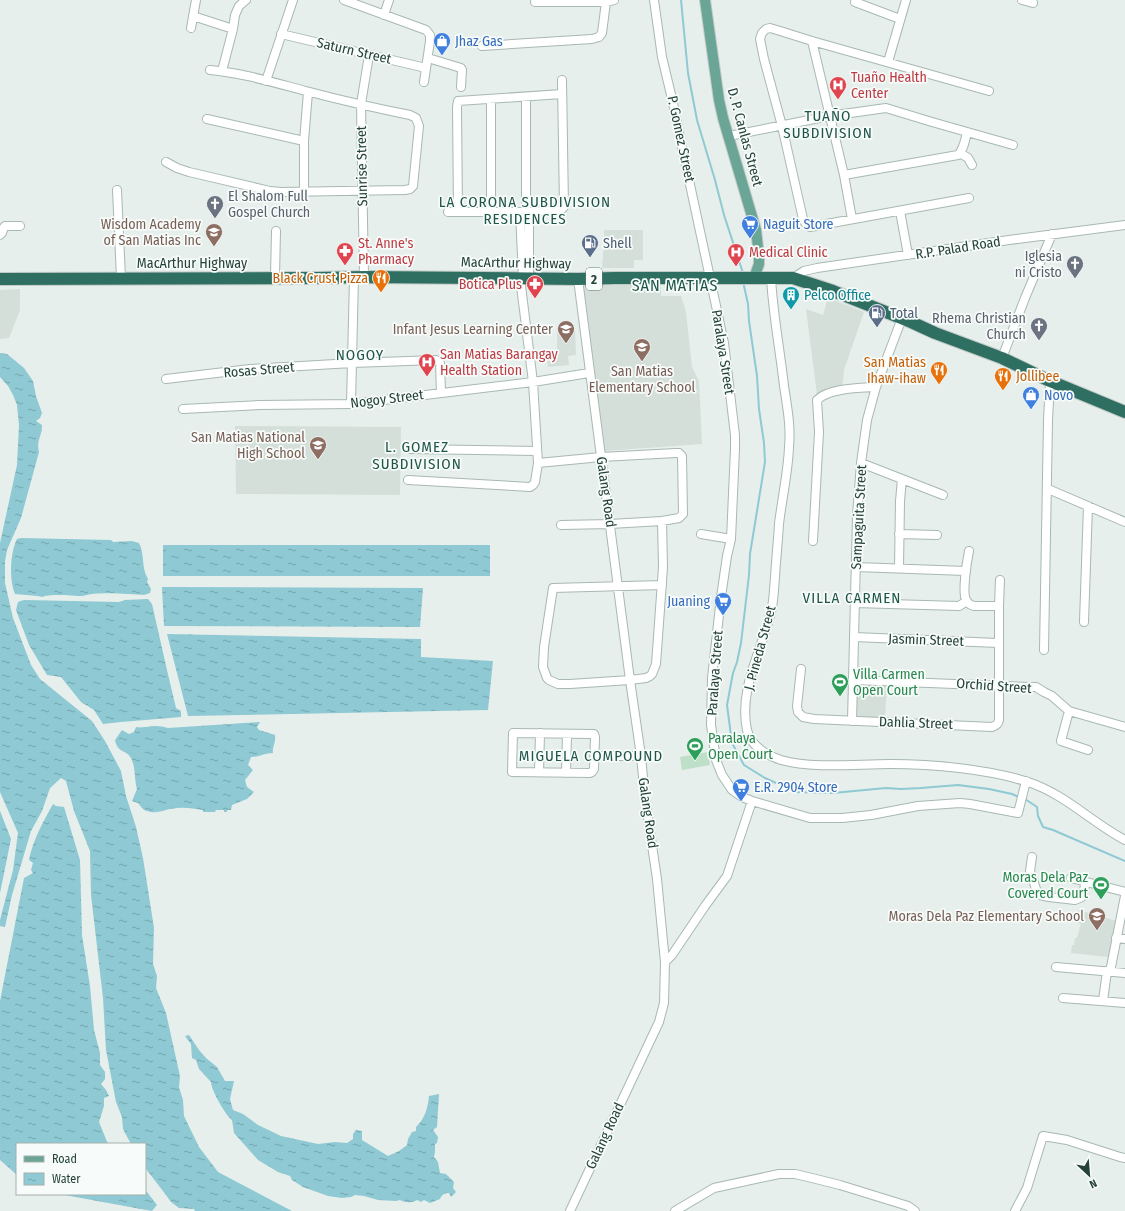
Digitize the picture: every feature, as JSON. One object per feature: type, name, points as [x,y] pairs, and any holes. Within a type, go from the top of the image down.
[{"type":"highway","name":"MacArthur Highway","points":[[0,279],[275,277],[524,279],[793,278],[833,291],[902,318],[935,333],[1002,358],[1050,381],[1125,412]]},
{"type":"main road","name":"D. P. Canlas Street","points":[[705,0],[719,100],[756,230],[759,264],[754,278]]},
{"type":"main road","name":"D. P. Canlas Street","points":[[759,256],[765,271],[770,278]]},
{"type":"street","points":[[191,28],[196,0]]},
{"type":"street","points":[[222,71],[233,29],[235,15],[239,6],[246,0]]},
{"type":"street","points":[[266,81],[293,0]]},
{"type":"street","points":[[344,0],[426,30],[430,35],[430,41],[424,82]]},
{"type":"street","points":[[384,15],[389,0]]},
{"type":"street","name":"P. Gomez Street","points":[[654,0],[662,57],[710,278]]},
{"type":"street","points":[[888,62],[906,0]]},
{"type":"street","points":[[1022,0],[1033,4]]},
{"type":"street","points":[[482,46],[592,39],[599,37],[602,33],[610,1],[535,2]]},
{"type":"street","points":[[855,2],[900,19]]},
{"type":"street","points":[[193,16],[233,29]]},
{"type":"street","points":[[968,198],[810,227],[806,224],[803,219],[760,39],[762,33],[766,29],[770,28],[989,91]]},
{"type":"street","name":"Saturn Street","points":[[281,34],[426,68]]},
{"type":"street","points":[[812,41],[844,175],[852,219]]},
{"type":"street","name":"Sunrise Street","points":[[352,404],[352,363],[359,277],[363,191],[361,104],[369,55]]},
{"type":"street","points":[[428,58],[461,68],[461,86]]},
{"type":"street","points":[[166,162],[189,172],[270,191],[405,190],[410,189],[413,186],[419,126],[416,118],[410,115],[266,81],[222,71],[210,70]]},
{"type":"street","points":[[448,212],[525,212],[561,210],[564,207],[562,80]]},
{"type":"street","points":[[304,191],[304,141],[308,92]]},
{"type":"street","points":[[458,212],[458,101],[562,94]]},
{"type":"street","points":[[408,480],[530,487],[535,482],[538,463],[524,279],[526,97]]},
{"type":"street","points":[[491,99],[492,211]]},
{"type":"street","points":[[729,136],[829,116],[886,108],[1013,144]]},
{"type":"street","points":[[207,119],[304,141]]},
{"type":"street","points":[[960,153],[967,132]]},
{"type":"street","points":[[844,175],[951,156],[960,153]]},
{"type":"street","points":[[960,153],[968,158],[972,165]]},
{"type":"street","points":[[117,190],[121,278]]},
{"type":"street","points":[[900,211],[908,255]]},
{"type":"street","name":"R.P. Palad Road","points":[[793,278],[804,271],[1052,234],[1125,225]]},
{"type":"street","points":[[0,235],[5,226],[20,226]]},
{"type":"street","points":[[275,277],[276,231]]},
{"type":"street","points":[[1002,358],[1024,298],[1052,234]]},
{"type":"street","name":"Paralaya Street","points":[[710,278],[724,343],[736,450],[731,539],[722,590],[712,678],[711,725],[716,760],[722,775],[732,790],[742,798],[810,818],[842,818],[871,815],[918,806],[955,804],[970,804],[1018,813],[1026,781]]},
{"type":"street","name":"J. Pineda Street","points":[[770,278],[787,406],[790,446],[781,509],[772,606],[753,667],[745,706],[747,729],[750,740],[759,749],[769,755],[778,759],[792,762],[841,765],[893,764],[933,766],[988,773],[1026,781],[1061,796],[1125,840]]},
{"type":"street","name":"Galang Road","points":[[570,1211],[658,1022],[664,1003],[665,962],[657,879],[589,373],[578,279]]},
{"type":"street","name":"Sampaguita Street","points":[[852,721],[857,516],[861,463],[868,420],[876,387],[902,318]]},
{"type":"street","name":"Rosas Street","points":[[166,379],[250,370],[352,363],[436,360],[440,363],[441,393]]},
{"type":"street","name":"Nogoy Street","points":[[183,409],[260,405],[352,404],[533,382],[589,373]]},
{"type":"street","points":[[1044,650],[1050,381]]},
{"type":"street","points":[[813,541],[819,432],[818,400],[820,397],[840,391],[876,387]]},
{"type":"street","points":[[410,449],[537,451]]},
{"type":"street","points":[[538,463],[601,457],[676,453],[681,454],[682,456],[682,514],[679,518],[662,521],[561,525]]},
{"type":"street","points":[[861,463],[943,495]]},
{"type":"street","points":[[899,568],[900,501],[902,479]]},
{"type":"street","points":[[1048,489],[1125,522]]},
{"type":"street","points":[[1084,622],[1088,506]]},
{"type":"street","points":[[662,521],[662,585],[656,664],[652,674],[646,678],[630,680],[570,684],[558,684],[547,678],[543,667],[544,647],[553,588],[662,585]]},
{"type":"street","points":[[701,534],[731,539]]},
{"type":"street","points":[[899,534],[937,535]]},
{"type":"street","points":[[969,551],[965,594],[967,601],[970,605],[974,606],[999,606]]},
{"type":"street","points":[[856,567],[966,571]]},
{"type":"street","name":"Dahlia Street","points":[[801,669],[796,706],[798,712],[803,717],[814,719],[992,727],[998,724],[999,720],[998,643],[1000,580]]},
{"type":"street","points":[[855,603],[959,606],[967,601]]},
{"type":"street","name":"Jasmin Street","points":[[854,636],[998,643]]},
{"type":"street","name":"Orchid Street","points":[[853,680],[998,684],[1036,687],[1052,696],[1069,711],[1125,727]]},
{"type":"street","points":[[1069,711],[1061,741],[1088,750]]},
{"type":"street","points":[[512,733],[540,733],[594,734],[595,756],[594,769],[592,772],[512,772],[512,733]]},
{"type":"street","points":[[539,772],[540,733]]},
{"type":"street","points":[[566,773],[567,734]]},
{"type":"street","points":[[595,756],[641,756]]},
{"type":"street","points":[[665,962],[672,955],[727,876],[752,801]]},
{"type":"street","points":[[1032,857],[1030,872],[1036,889],[1040,895],[1078,899],[1082,896],[1086,882]]},
{"type":"street","points":[[1071,878],[1125,892]]},
{"type":"street","points":[[1103,1001],[1125,896]]},
{"type":"street","points":[[1116,938],[1125,939]]},
{"type":"street","points":[[1056,967],[1125,973]]},
{"type":"street","points":[[1063,998],[1125,1003]]},
{"type":"street","points":[[1015,1211],[1027,1188],[1043,1136],[1067,1140],[1125,1158]]},
{"type":"street","points":[[675,1211],[714,1188],[779,1174],[795,1174],[840,1185],[908,1206],[915,1211]]},
{"type":"shaded area","points":[[604,230],[643,230],[643,260],[634,260],[634,268],[602,268]]},
{"type":"shaded area","name":"San Matias Elementary School","points":[[661,284],[661,296],[681,296],[686,312],[692,367],[699,381],[702,444],[605,451],[584,289],[585,285]]},
{"type":"shaded area","points":[[20,289],[20,310],[9,338],[0,339],[0,290]]},
{"type":"shaded area","points":[[828,298],[864,312],[844,370],[842,391],[817,395],[806,309],[823,315]]},
{"type":"shaded area","name":"Infant Jesus Learning Center","points":[[575,332],[576,355],[568,356],[569,365],[548,367],[546,351],[557,350],[557,333]]},
{"type":"shaded area","name":"San Matias National High School","points":[[235,426],[401,427],[400,495],[236,494]]},
{"type":"shaded area","points":[[857,682],[887,683],[885,718],[856,718]]},
{"type":"shaded area","name":"Moras Dela Paz Elementary School","points":[[1078,910],[1117,921],[1108,957],[1071,953],[1072,945],[1074,945],[1075,938],[1077,938],[1081,924],[1074,922]]},
{"type":"green space","name":"Paralaya Open Court","points":[[708,752],[710,765],[682,770],[680,757]]},
{"type":"water","points":[[0,353],[7,354],[24,368],[33,381],[42,413],[40,418],[36,421],[42,425],[38,444],[39,452],[21,518],[7,550],[5,561],[5,583],[13,618],[31,665],[40,679],[92,721],[105,741],[121,771],[126,796],[136,827],[143,858],[154,928],[153,964],[157,976],[156,988],[166,1013],[180,1076],[179,1087],[183,1100],[184,1116],[199,1147],[218,1172],[292,1211],[195,1211],[194,1209],[179,1208],[171,1202],[146,1169],[146,1143],[130,1143],[123,1129],[122,1117],[116,1102],[106,1050],[103,998],[91,895],[90,851],[74,811],[66,781],[61,778],[50,788],[42,811],[31,831],[12,895],[5,927],[0,926],[0,920],[13,870],[18,833],[0,792],[0,543],[17,465],[19,425],[17,405],[8,386],[0,377]]},
{"type":"water","points":[[17,539],[111,540],[113,542],[132,541],[139,543],[142,552],[144,570],[148,579],[147,582],[151,589],[150,593],[144,595],[104,593],[83,596],[56,595],[42,597],[15,594],[11,566]]},
{"type":"water","points":[[163,545],[490,545],[490,576],[163,576]]},
{"type":"water","points":[[162,587],[423,588],[420,627],[164,626]]},
{"type":"water","points":[[148,599],[152,604],[176,708],[181,711],[181,717],[103,724],[94,710],[81,702],[61,677],[47,675],[29,645],[16,610],[18,602],[24,600],[119,602],[125,600]]},
{"type":"water","points":[[167,634],[421,639],[421,657],[493,661],[488,710],[188,716]]},
{"type":"water","points":[[260,722],[257,727],[259,730],[275,735],[273,753],[251,757],[248,765],[253,770],[245,780],[247,787],[254,792],[247,799],[232,805],[231,810],[227,810],[227,812],[224,812],[224,810],[216,810],[215,812],[203,812],[203,810],[174,808],[159,812],[151,812],[144,810],[138,803],[132,801],[137,789],[133,762],[127,753],[118,747],[115,740],[122,730],[129,734],[134,732],[136,727],[161,726],[168,728]]},
{"type":"water","points":[[53,804],[64,807],[80,860],[82,935],[90,986],[94,1030],[100,1053],[100,1065],[105,1072],[105,1079],[101,1084],[109,1096],[104,1098],[104,1106],[99,1122],[108,1143],[16,1143],[16,1174],[0,1160],[0,1001],[24,878],[33,873],[31,870],[33,863],[29,860],[39,831]]},
{"type":"water","points":[[0,811],[11,839],[0,893]]},
{"type":"water","points":[[189,1035],[206,1058],[217,1067],[225,1081],[234,1081],[230,1099],[233,1110],[243,1114],[258,1125],[281,1136],[318,1144],[335,1142],[347,1143],[353,1139],[353,1134],[356,1130],[362,1131],[362,1140],[388,1156],[407,1145],[408,1139],[412,1132],[416,1131],[416,1127],[424,1117],[429,1096],[439,1094],[437,1127],[433,1130],[438,1137],[437,1143],[435,1144],[434,1157],[438,1162],[440,1173],[446,1174],[454,1182],[453,1188],[456,1192],[451,1197],[449,1193],[445,1194],[440,1199],[430,1203],[424,1200],[421,1202],[417,1200],[413,1202],[404,1202],[400,1200],[378,1200],[355,1195],[342,1198],[328,1196],[303,1187],[292,1180],[290,1176],[278,1172],[258,1160],[234,1133],[232,1120],[226,1114],[219,1102],[213,1091],[211,1082],[199,1069],[196,1060],[192,1058],[191,1044],[185,1036]]},
{"type":"water","points":[[146,1192],[157,1205],[152,1211],[64,1195],[146,1195]]},
{"type":"waterway","points":[[681,0],[688,73],[697,120],[724,215],[743,273]]},
{"type":"waterway","points":[[744,286],[748,304],[757,376],[765,462],[750,554],[741,643],[727,705],[732,743],[744,765],[765,778],[796,792],[833,793],[886,788],[901,789],[958,785],[989,789],[1019,797]]},
{"type":"waterway","points":[[1025,799],[1037,807],[1038,816],[1043,827],[1125,861]]},
{"type":"place","name":"Jhaz Gas","points":[[442,56]]},
{"type":"place","name":"Tuaño Health Center","points":[[838,100]]},
{"type":"place","name":"El Shalom Full Gospel Church","points":[[215,219]]},
{"type":"place","name":"Naguit Store","points":[[750,239]]},
{"type":"place","name":"Wisdom Academy of San Matias Inc","points":[[214,247]]},
{"type":"place","name":"Shell","points":[[590,258]]},
{"type":"place","name":"St. Anne's Pharmacy","points":[[345,266]]},
{"type":"place","name":"Medical Clinic","points":[[736,267]]},
{"type":"place","name":"Iglesia ni Cristo","points":[[1075,279]]},
{"type":"place","name":"Black Crust Pizza","points":[[381,293]]},
{"type":"place","name":"Botica Plus","points":[[535,299]]},
{"type":"place","name":"Pelco Office","points":[[791,310]]},
{"type":"place","name":"Total","points":[[877,328]]},
{"type":"place","name":"Rhema Christian Church","points":[[1039,341]]},
{"type":"place","name":"Infant Jesus Learning Center","points":[[566,344]]},
{"type":"place","name":"San Matias Elementary School","points":[[642,362]]},
{"type":"place","name":"San Matias Barangay Health Station","points":[[427,377]]},
{"type":"place","name":"San Matias Ihaw-ihaw","points":[[939,385]]},
{"type":"place","name":"Jollibee","points":[[1003,391]]},
{"type":"place","name":"Novo","points":[[1031,410]]},
{"type":"place","name":"San Matias National High School","points":[[318,460]]},
{"type":"place","name":"Juaning","points":[[723,616]]},
{"type":"place","name":"Villa Carmen Open Court","points":[[840,697]]},
{"type":"place","name":"Paralaya Open Court","points":[[695,761]]},
{"type":"place","name":"E.R. 2904 Store","points":[[741,802]]},
{"type":"place","name":"Moras Dela Paz Covered Court","points":[[1101,900]]},
{"type":"place","name":"Moras Dela Paz Elementary School","points":[[1097,931]]},
{"type":"district","name":"TUAÑO SUBDIVISION","points":[[828,124]]},
{"type":"district","name":"LA CORONA SUBDIVISION RESIDENCES","points":[[525,210]]},
{"type":"district","name":"SAN MATIAS","points":[[675,285]]},
{"type":"district","name":"NOGOY","points":[[360,355]]},
{"type":"district","name":"L. GOMEZ SUBDIVISION","points":[[417,456]]},
{"type":"district","name":"VILLA CARMEN","points":[[852,598]]},
{"type":"district","name":"MIGUELA COMPOUND","points":[[591,756]]}]
